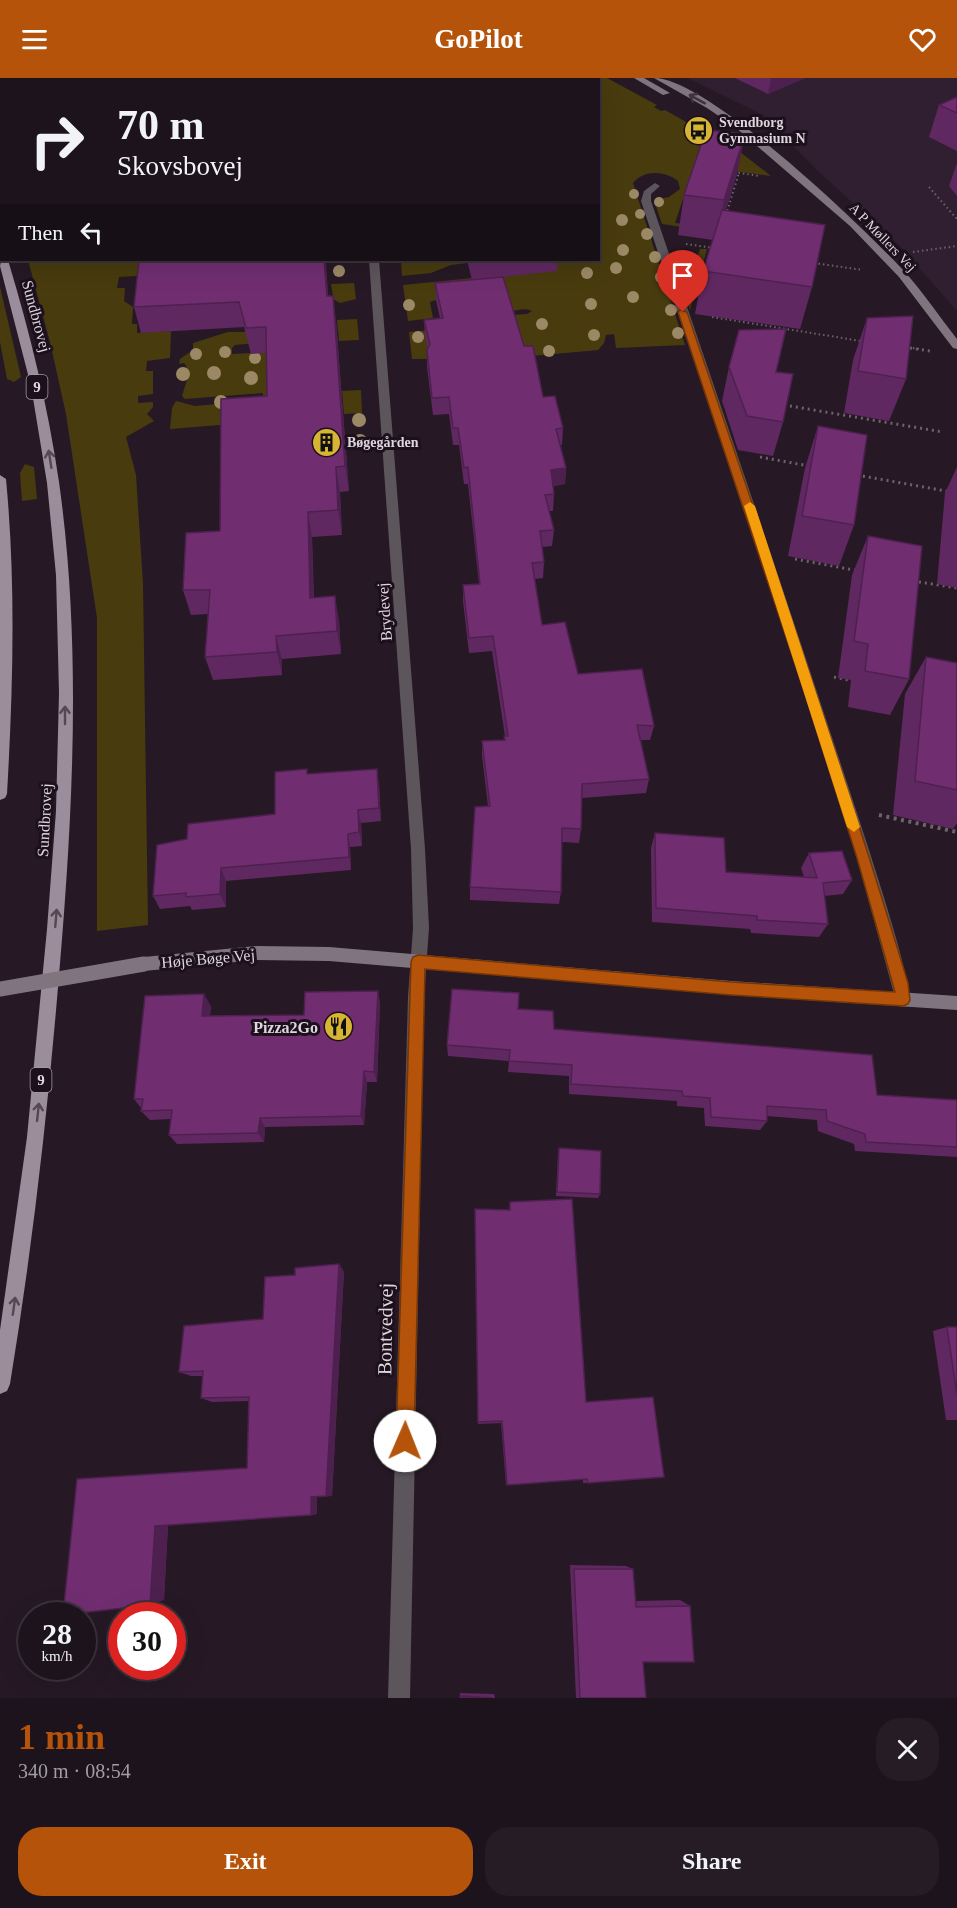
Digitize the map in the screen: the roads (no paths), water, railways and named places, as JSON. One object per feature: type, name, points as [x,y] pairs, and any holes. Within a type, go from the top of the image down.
[{"type":"main road","name":"Sundbrovej","points":[[0,1384],[31,1186],[44,1051],[63,814],[65,684],[62,569],[53,485],[37,388],[3,261]]},
{"type":"main road","points":[[0,478],[5,597],[5,689],[0,794]]},
{"type":"street","name":"A P Møllers Vej","points":[[638,78],[711,117],[776,159]]},
{"type":"street","name":"A P Møllers Vej","points":[[658,78],[730,119],[853,224],[902,275],[957,346]]},
{"type":"street","points":[[655,186],[645,198],[804,671],[848,808],[897,971],[903,1000]]},
{"type":"street","name":"Brydevej","points":[[374,261],[418,849],[421,928],[418,962]]},
{"type":"street","name":"Høje Bøge Vej","points":[[0,989],[144,964],[256,952],[290,952],[731,988],[957,1003]]},
{"type":"street","name":"Bontvedvej","points":[[399,1698],[418,962]]},
{"type":"place","name":"Svendborg Gymnasium N","points":[[698,130]]},
{"type":"place","name":"Bøgegården","points":[[326,442]]},
{"type":"place","name":"Pizza2Go","points":[[339,1027]]}]
